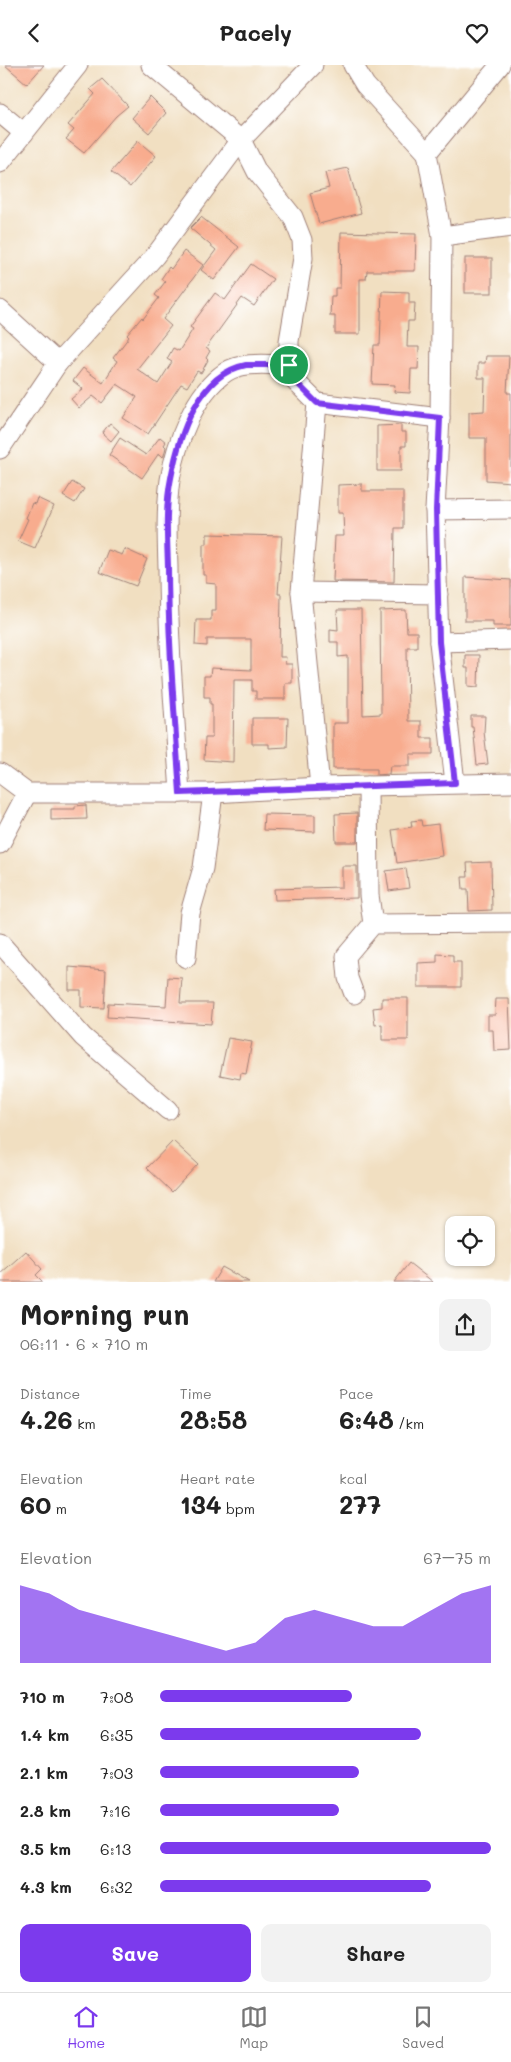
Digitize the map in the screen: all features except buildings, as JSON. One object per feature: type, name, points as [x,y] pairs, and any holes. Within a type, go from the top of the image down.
[{"type":"street","points":[[0,163],[78,65]]},
{"type":"street","points":[[151,65],[241,140],[257,172],[293,217],[302,240],[303,258],[289,341],[289,365],[295,381],[317,403],[440,418]]},
{"type":"street","points":[[0,449],[58,363],[155,256],[241,140],[313,65]]},
{"type":"street","points":[[353,65],[365,85],[427,153],[442,236],[440,418],[436,510],[439,642],[455,783]]},
{"type":"street","points":[[427,153],[500,65]]},
{"type":"street","points":[[0,113],[24,133]]},
{"type":"street","points":[[442,236],[511,227]]},
{"type":"street","points":[[0,310],[58,363]]},
{"type":"street","points":[[180,793],[168,615],[167,517],[170,480],[177,451],[193,409],[207,389],[225,372],[246,365],[289,365]]},
{"type":"street","points":[[317,403],[301,592],[320,787]]},
{"type":"street","points":[[436,510],[511,509]]},
{"type":"street","points":[[301,592],[438,594]]},
{"type":"street","points":[[439,642],[511,640]]},
{"type":"street","points":[[0,773],[27,793],[213,793],[320,787],[511,783]]},
{"type":"street","points":[[354,994],[348,977],[346,956],[373,924],[369,895],[368,786]]},
{"type":"street","points":[[0,844],[27,793]]},
{"type":"street","points":[[186,958],[190,913],[203,868],[213,793]]},
{"type":"street","points":[[373,924],[511,923]]},
{"type":"street","points":[[0,943],[83,1037],[168,1110]]},
{"type":"route","points":[[246,365],[289,365],[295,381],[317,403],[440,418],[436,510],[439,642],[455,783],[180,793],[168,615],[167,517],[170,480],[177,451],[193,409],[207,389],[225,372],[246,365]]}]
